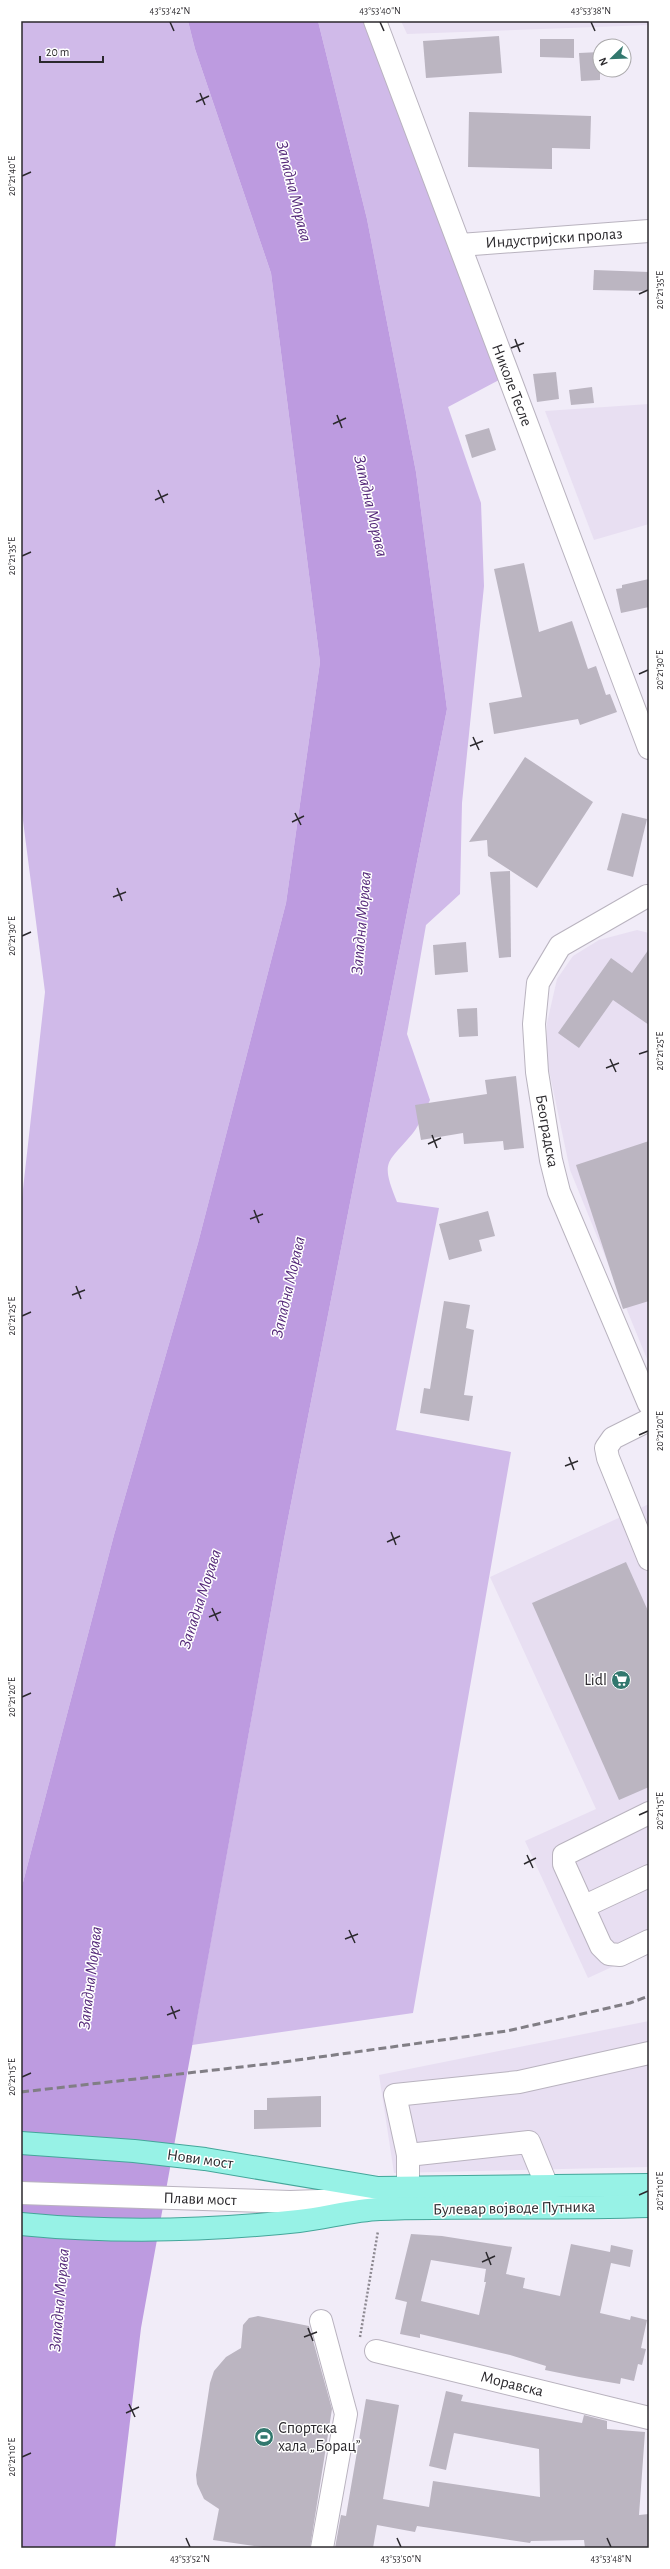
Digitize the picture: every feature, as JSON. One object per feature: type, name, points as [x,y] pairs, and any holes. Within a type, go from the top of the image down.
[{"type":"main road","name":"Нови мост","points":[[21,2143],[134,2151],[205,2159],[378,2206]]},
{"type":"main road","name":"Булевар војводе Путника","points":[[378,2206],[408,2188],[649,2185]]},
{"type":"main road","name":"Булевар војводе Путника","points":[[378,2206],[559,2209],[649,2206]]},
{"type":"main road","points":[[21,2224],[74,2230],[224,2227],[300,2221],[378,2206]]},
{"type":"street","name":"Николе Тесле","points":[[375,21],[649,748]]},
{"type":"street","name":"Индустријски пролаз","points":[[460,245],[649,231]]},
{"type":"street","name":"Београдска","points":[[648,895],[560,946],[538,983],[534,1024],[537,1072],[551,1160],[559,1192],[649,1404]]},
{"type":"street","points":[[649,1420],[613,1438],[606,1448],[608,1458],[649,1559]]},
{"type":"street","points":[[649,1813],[564,1855],[564,1864],[585,1906],[601,1946],[609,1954],[620,1955],[649,1941]]},
{"type":"street","points":[[585,1906],[649,1876]]},
{"type":"street","points":[[408,2188],[408,2155],[395,2095],[519,2082],[649,2053]]},
{"type":"street","points":[[408,2155],[529,2142],[547,2186]]},
{"type":"street","name":"Плави мост","points":[[21,2193],[378,2206]]},
{"type":"street","points":[[321,2321],[346,2414],[322,2548]]},
{"type":"street","name":"Моравска","points":[[367,2346],[649,2418]]},
{"type":"path","points":[[367,2346],[378,2206]]},
{"type":"shaded area","points":[[21,21],[188,21],[195,49],[271,273],[320,662],[286,903],[198,1243],[114,1535],[21,1890],[21,1207],[45,992],[21,805]]},
{"type":"shaded area","points":[[318,21],[363,21],[499,380],[448,407],[481,503],[484,586],[462,803],[460,894],[426,925],[407,1034],[430,1100],[416,1129],[392,1157],[388,1170],[389,1178],[397,1202],[439,1208],[396,1430],[511,1452],[413,2013],[192,2045],[284,1539],[447,709],[416,472],[367,219]]},
{"type":"shaded area","points":[[401,21],[649,21],[649,25],[407,34]]},
{"type":"shaded area","points":[[649,404],[649,524],[594,540],[545,411]]},
{"type":"shaded area","points":[[637,930],[649,933],[649,1364],[570,1170],[547,1061],[547,1023],[557,979],[573,956],[599,940]]},
{"type":"shaded area","points":[[649,1504],[649,1950],[588,1978],[525,1841],[596,1809],[490,1577]]},
{"type":"shaded area","points":[[649,2021],[649,2167],[394,2173],[379,2075]]},
{"type":"water","name":"Западна Морава","points":[[188,21],[318,21],[367,219],[416,472],[447,709],[284,1539],[141,2328],[115,2548],[21,2548],[21,1890],[114,1535],[198,1243],[286,903],[320,662],[271,273],[195,49]]},
{"type":"building","points":[[499,36],[502,73],[426,78],[423,41]]},
{"type":"building","points":[[540,39],[574,39],[574,58],[540,57]]},
{"type":"building","points":[[592,52],[592,78],[600,78],[600,80],[581,81],[579,53]]},
{"type":"building","points":[[469,112],[591,116],[590,149],[552,148],[552,169],[468,167]]},
{"type":"building","points":[[594,270],[649,272],[648,291],[593,290]]},
{"type":"building","points":[[556,372],[559,399],[537,402],[533,374]]},
{"type":"building","points":[[592,387],[594,403],[571,405],[569,390]]},
{"type":"building","points":[[489,428],[496,450],[472,458],[465,435]]},
{"type":"building","points":[[524,563],[539,632],[572,621],[588,669],[596,666],[606,695],[610,694],[617,712],[580,725],[578,719],[494,734],[489,703],[522,697],[494,569]]},
{"type":"building","points":[[649,579],[649,607],[621,613],[616,589],[622,588],[622,585]]},
{"type":"building","points":[[525,757],[593,802],[537,888],[488,856],[487,840],[469,842]]},
{"type":"building","points":[[622,813],[647,819],[633,877],[607,870]]},
{"type":"building","points":[[510,871],[511,957],[499,958],[490,872]]},
{"type":"building","points":[[466,942],[468,972],[435,975],[433,945]]},
{"type":"building","points":[[649,949],[649,1025],[613,1000],[579,1048],[558,1033],[611,958],[632,973]]},
{"type":"building","points":[[477,1008],[478,1036],[459,1037],[457,1009]]},
{"type":"building","points":[[516,1076],[524,1148],[504,1150],[503,1141],[464,1144],[463,1133],[421,1140],[415,1105],[487,1094],[485,1080]]},
{"type":"building","points":[[649,1141],[649,1301],[623,1309],[576,1165]]},
{"type":"building","points":[[488,1211],[495,1236],[479,1240],[482,1251],[449,1260],[439,1224]]},
{"type":"building","points":[[444,1301],[470,1305],[466,1328],[474,1330],[464,1395],[473,1396],[469,1421],[420,1413],[424,1388],[430,1389]]},
{"type":"building","points":[[626,1562],[649,1613],[649,1787],[619,1800],[532,1603]]},
{"type":"building","points":[[321,2096],[321,2127],[254,2129],[254,2110],[267,2110],[267,2098]]},
{"type":"building","points":[[411,2234],[442,2236],[512,2247],[506,2274],[525,2278],[523,2288],[560,2296],[571,2244],[610,2252],[611,2245],[633,2250],[630,2267],[611,2263],[600,2313],[630,2320],[631,2316],[647,2320],[641,2348],[646,2349],[642,2365],[638,2364],[634,2381],[621,2378],[620,2384],[579,2377],[545,2370],[546,2366],[510,2355],[420,2334],[420,2338],[400,2334],[407,2302],[395,2299]],"holes":[[[431,2260],[486,2269],[484,2282],[486,2282],[479,2315],[421,2301]]]},
{"type":"building","name":"Спортска хала „Борац”","points":[[258,2316],[309,2326],[332,2409],[310,2548],[269,2548],[213,2540],[219,2509],[204,2499],[197,2484],[196,2475],[210,2383],[214,2371],[226,2357],[241,2348],[243,2325],[249,2318]]},
{"type":"building","points":[[446,2391],[463,2395],[461,2401],[582,2423],[584,2415],[607,2421],[607,2429],[645,2432],[639,2515],[649,2514],[649,2548],[585,2548],[584,2540],[531,2541],[530,2543],[417,2526],[415,2532],[377,2525],[373,2548],[335,2548],[341,2515],[346,2516],[366,2399],[399,2405],[383,2499],[429,2507],[433,2481],[540,2497],[539,2449],[454,2433],[446,2470],[429,2466]]},
{"type":"railway","points":[[21,2092],[276,2063],[507,2031],[630,2003],[649,1996]]},
{"type":"place","name":"Lidl","points":[[621,1680]]},
{"type":"place","name":"Спортска хала „Борац”","points":[[264,2437]]}]
